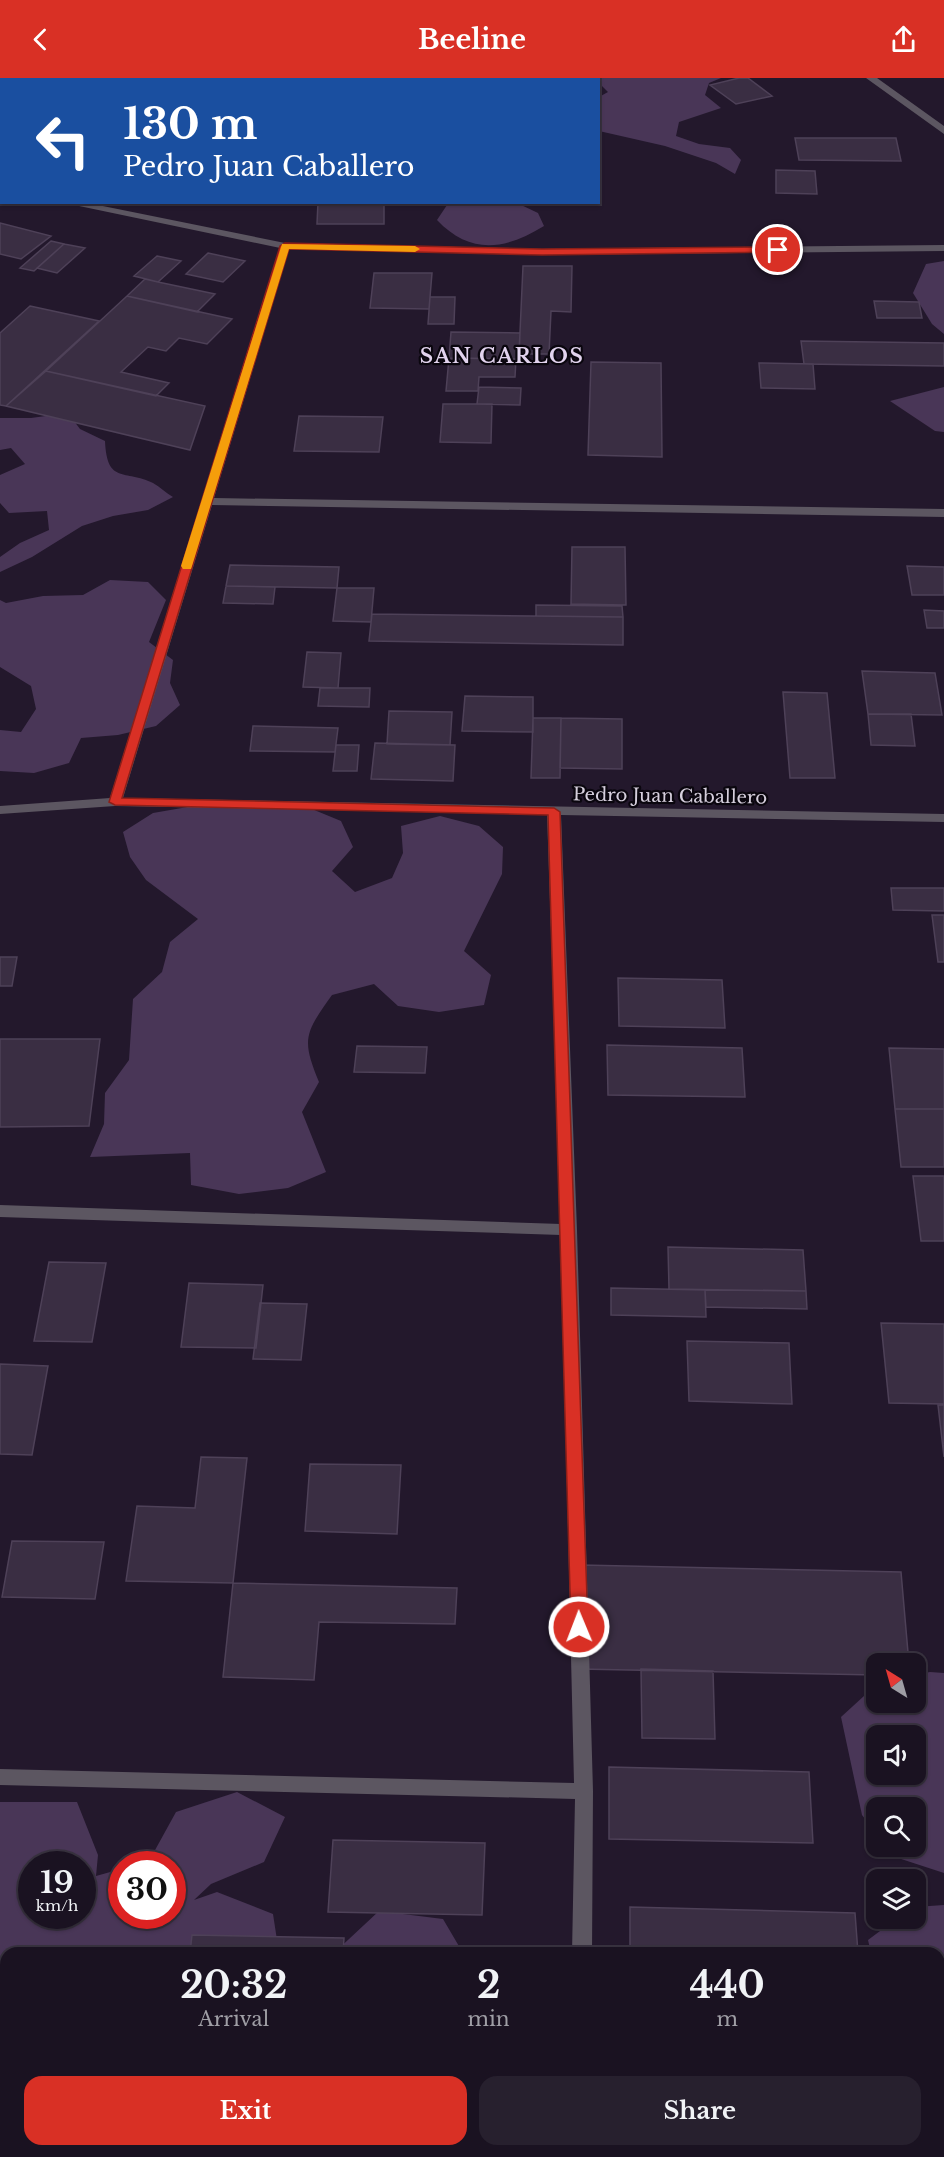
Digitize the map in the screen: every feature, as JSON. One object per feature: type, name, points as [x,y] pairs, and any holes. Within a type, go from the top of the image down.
[{"type":"street","points":[[872,78],[944,130]]},
{"type":"street","points":[[75,204],[285,246],[542,252],[944,248]]},
{"type":"street","points":[[115,802],[285,246]]},
{"type":"street","points":[[207,501],[944,513]]},
{"type":"street","name":"Pedro Juan Caballero","points":[[0,810],[115,802],[944,819]]},
{"type":"street","points":[[554,812],[584,1791],[582,1947]]},
{"type":"street","points":[[0,1211],[568,1230]]},
{"type":"street","points":[[0,1777],[584,1791]]},
{"type":"shaded area","points":[[600,78],[721,78],[709,83],[705,95],[721,108],[679,122],[676,136],[699,144],[730,148],[741,160],[735,174],[716,163],[665,146],[600,131],[600,96],[608,92],[600,84]]},
{"type":"shaded area","points":[[519,204],[538,213],[544,226],[530,234],[502,244],[475,244],[449,231],[437,220],[447,205]]},
{"type":"shaded area","points":[[944,261],[944,334],[932,324],[913,293],[926,264]]},
{"type":"shaded area","points":[[944,387],[944,432],[935,431],[890,401]]},
{"type":"shaded area","points":[[68,413],[80,429],[105,441],[106,455],[114,470],[153,483],[173,497],[148,510],[113,516],[82,526],[32,557],[0,572],[0,557],[20,543],[49,530],[47,511],[9,513],[0,503],[0,475],[25,464],[11,448],[0,450],[0,418],[31,418]]},
{"type":"shaded area","points":[[110,580],[148,582],[166,600],[149,642],[173,660],[170,683],[180,705],[156,726],[118,735],[81,738],[69,763],[34,773],[0,771],[0,730],[21,732],[36,709],[31,686],[0,667],[0,600],[6,603],[43,596],[83,595]]},
{"type":"shaded area","points":[[228,800],[307,807],[341,821],[353,847],[332,871],[355,892],[392,878],[403,853],[401,826],[440,816],[479,826],[503,847],[502,874],[464,951],[491,975],[484,1005],[439,1012],[398,1006],[374,984],[332,995],[311,1028],[308,1046],[319,1082],[302,1112],[326,1172],[288,1188],[239,1194],[191,1185],[190,1153],[90,1157],[104,1124],[105,1093],[129,1060],[133,999],[162,972],[170,942],[198,919],[146,880],[130,857],[123,832],[153,813]]},
{"type":"shaded area","points":[[926,1673],[944,1673],[944,1873],[895,1857],[926,1857],[926,1797],[866,1797],[866,1820],[862,1815],[841,1717],[866,1694],[866,1713],[926,1713]]},
{"type":"shaded area","points":[[237,1792],[285,1817],[264,1862],[211,1884],[194,1900],[217,1892],[273,1914],[278,1947],[0,1947],[0,1802],[77,1802],[98,1855],[96,1876],[108,1873],[108,1929],[186,1929],[186,1851],[155,1851],[176,1812]]},
{"type":"shaded area","points":[[944,1905],[944,1947],[870,1947],[868,1940],[883,1929],[926,1929],[926,1906]]},
{"type":"shaded area","points":[[379,1911],[443,1919],[459,1947],[340,1947]]},
{"type":"building","points":[[748,78],[772,96],[736,104],[710,85]]},
{"type":"building","points":[[795,138],[896,138],[901,161],[799,160]]},
{"type":"building","points":[[776,170],[815,171],[817,194],[776,193]]},
{"type":"building","points":[[318,204],[384,204],[384,224],[317,224]]},
{"type":"building","points":[[0,223],[51,236],[21,259],[0,254]]},
{"type":"building","points":[[51,241],[64,244],[34,271],[20,268]]},
{"type":"building","points":[[64,244],[85,248],[57,273],[37,268]]},
{"type":"building","points":[[208,253],[245,261],[223,282],[186,274]]},
{"type":"building","points":[[157,256],[181,261],[158,282],[134,276]]},
{"type":"building","points":[[523,266],[572,266],[571,312],[551,311],[549,354],[519,354]]},
{"type":"building","points":[[374,273],[432,273],[429,309],[370,308]]},
{"type":"building","points":[[145,279],[215,294],[197,312],[127,296]]},
{"type":"building","points":[[127,296],[232,319],[207,344],[179,338],[166,351],[148,347],[121,372],[169,383],[156,396],[46,371]]},
{"type":"building","points":[[430,297],[455,297],[454,324],[428,324]]},
{"type":"building","points":[[874,301],[919,302],[922,318],[877,318]]},
{"type":"building","points":[[30,306],[99,321],[6,406],[0,405],[0,333]]},
{"type":"building","points":[[451,332],[520,333],[519,359],[449,358]]},
{"type":"building","points":[[801,341],[944,343],[944,366],[804,364]]},
{"type":"building","points":[[449,358],[516,359],[515,377],[479,377],[478,391],[446,391]]},
{"type":"building","points":[[591,362],[661,363],[662,457],[588,455]]},
{"type":"building","points":[[759,363],[813,364],[815,389],[761,388]]},
{"type":"building","points":[[46,371],[205,406],[190,450],[6,406]]},
{"type":"building","points":[[479,387],[521,388],[520,405],[477,404]]},
{"type":"building","points":[[443,404],[492,404],[491,443],[440,442]]},
{"type":"building","points":[[299,416],[383,417],[379,452],[294,451]]},
{"type":"building","points":[[572,547],[625,547],[626,605],[571,604]]},
{"type":"building","points":[[230,565],[339,567],[337,588],[226,586]]},
{"type":"building","points":[[907,566],[944,567],[944,595],[912,595]]},
{"type":"building","points":[[226,586],[275,587],[273,604],[223,603]]},
{"type":"building","points":[[337,588],[374,588],[371,622],[333,621]]},
{"type":"building","points":[[536,605],[622,606],[623,617],[536,616]]},
{"type":"building","points":[[924,610],[944,611],[944,628],[927,628]]},
{"type":"building","points":[[372,614],[623,617],[623,645],[369,641]]},
{"type":"building","points":[[307,652],[341,653],[338,688],[303,687]]},
{"type":"building","points":[[862,671],[935,673],[942,715],[868,714]]},
{"type":"building","points":[[320,688],[370,688],[369,707],[318,706]]},
{"type":"building","points":[[783,692],[827,693],[835,778],[790,778]]},
{"type":"building","points":[[465,696],[533,697],[533,732],[462,731]]},
{"type":"building","points":[[389,711],[452,712],[450,745],[387,744]]},
{"type":"building","points":[[868,714],[911,714],[915,746],[871,745]]},
{"type":"building","points":[[533,718],[561,718],[560,778],[531,778]]},
{"type":"building","points":[[561,718],[622,719],[622,769],[560,768]]},
{"type":"building","points":[[253,726],[338,728],[335,752],[250,751]]},
{"type":"building","points":[[375,743],[455,745],[453,781],[371,779]]},
{"type":"building","points":[[336,745],[359,745],[357,771],[333,771]]},
{"type":"building","points":[[891,888],[944,888],[944,911],[893,910]]},
{"type":"building","points":[[932,915],[944,915],[944,962],[938,962]]},
{"type":"building","points":[[0,957],[17,957],[12,986],[0,986]]},
{"type":"building","points":[[618,978],[722,980],[725,1028],[619,1026]]},
{"type":"building","points":[[0,1039],[100,1039],[89,1126],[0,1127]]},
{"type":"building","points":[[607,1045],[742,1048],[745,1097],[608,1095]]},
{"type":"building","points":[[357,1046],[427,1047],[425,1073],[354,1072]]},
{"type":"building","points":[[889,1048],[944,1049],[944,1109],[895,1109]]},
{"type":"building","points":[[895,1109],[944,1109],[944,1167],[901,1167]]},
{"type":"building","points":[[913,1176],[944,1176],[944,1241],[921,1241]]},
{"type":"building","points":[[668,1247],[803,1250],[806,1291],[669,1289]]},
{"type":"building","points":[[49,1262],[106,1263],[92,1342],[34,1341]]},
{"type":"building","points":[[189,1283],[263,1285],[256,1348],[181,1347]]},
{"type":"building","points":[[611,1288],[705,1290],[706,1317],[611,1315]]},
{"type":"building","points":[[705,1290],[806,1291],[807,1309],[706,1307]]},
{"type":"building","points":[[260,1303],[307,1304],[301,1360],[253,1359]]},
{"type":"building","points":[[881,1323],[944,1324],[944,1404],[889,1403]]},
{"type":"building","points":[[687,1341],[789,1343],[792,1404],[689,1401]]},
{"type":"building","points":[[0,1364],[48,1366],[32,1455],[0,1454]]},
{"type":"building","points":[[938,1405],[944,1405],[944,1457]]},
{"type":"building","points":[[201,1457],[247,1458],[233,1583],[126,1581],[137,1506],[195,1508]]},
{"type":"building","points":[[310,1464],[401,1465],[397,1534],[305,1531]]},
{"type":"building","points":[[12,1541],[104,1542],[95,1599],[2,1597]]},
{"type":"building","points":[[581,1565],[901,1572],[908,1653],[866,1653],[866,1675],[580,1669]]},
{"type":"building","points":[[233,1583],[457,1588],[455,1624],[319,1622],[314,1680],[223,1677]]},
{"type":"building","points":[[641,1669],[713,1671],[715,1739],[642,1738]]},
{"type":"building","points":[[609,1767],[809,1772],[813,1843],[609,1839]]},
{"type":"building","points":[[333,1840],[485,1843],[482,1915],[328,1912]]},
{"type":"building","points":[[630,1907],[855,1913],[858,1947],[630,1947]]},
{"type":"building","points":[[192,1935],[344,1938],[343,1947],[191,1947]]},
{"type":"slow traffic","points":[[187,566],[285,246],[415,249]]},
{"type":"district","name":"SAN CARLOS","points":[[502,356]]},
{"type":"route","points":[[579,1627],[554,812],[115,802],[285,246],[542,252],[778,250]]}]
